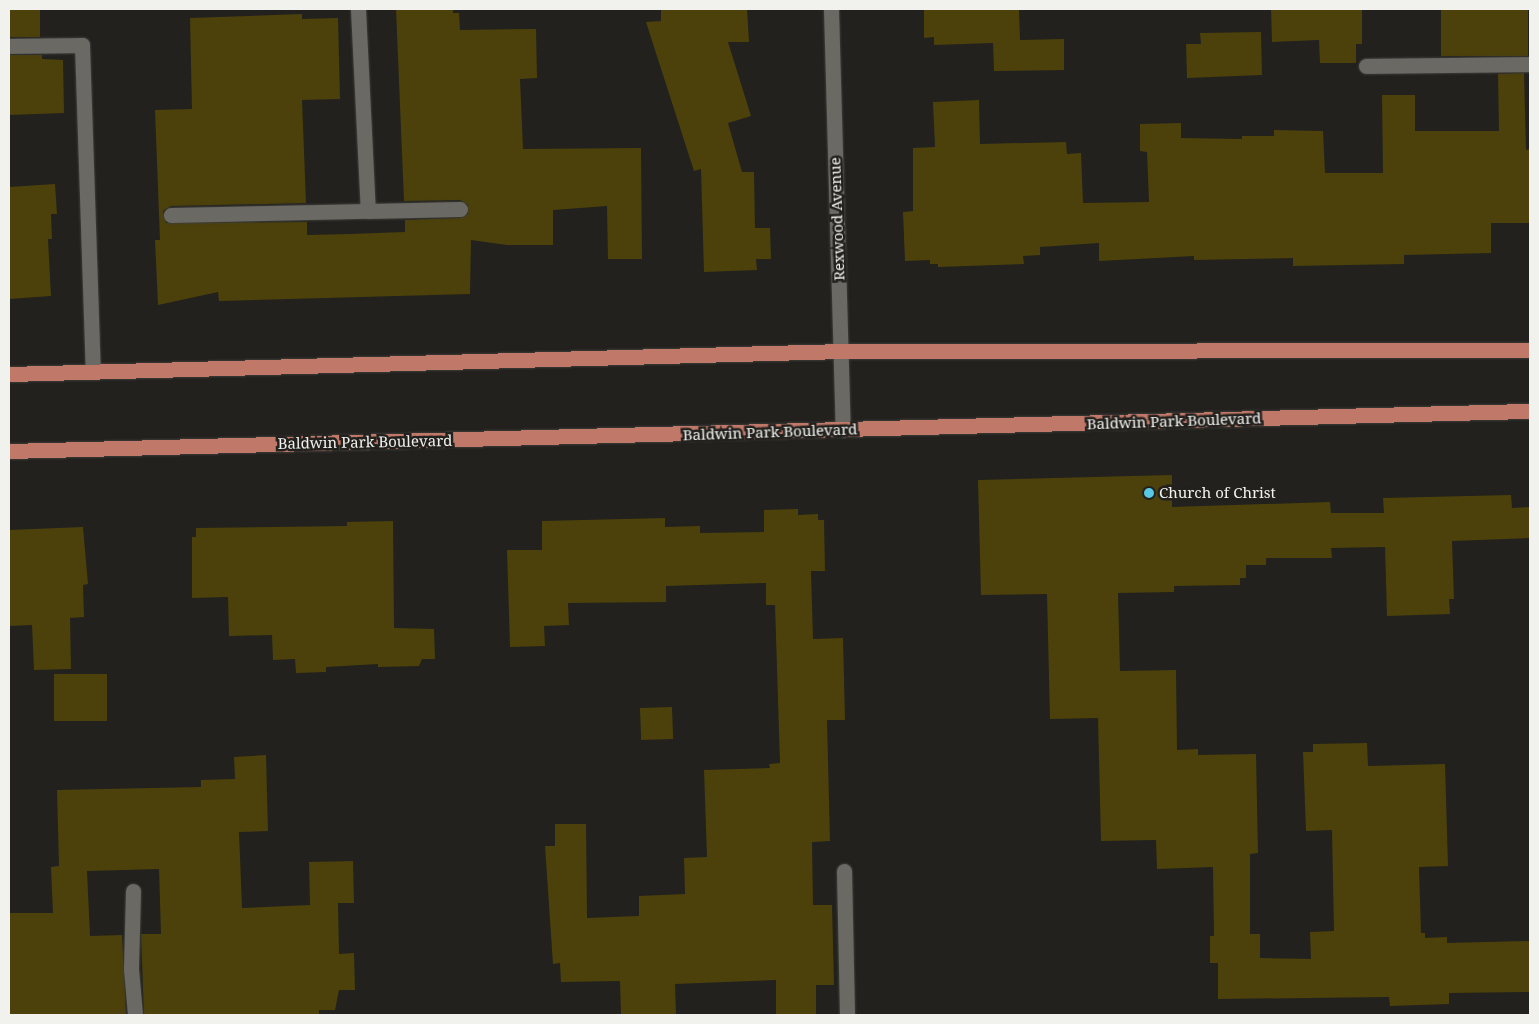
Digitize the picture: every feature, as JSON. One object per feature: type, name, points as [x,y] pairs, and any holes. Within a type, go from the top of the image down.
[{"type":"main road","points":[[9,374],[841,351],[1530,350]]},
{"type":"main road","name":"Baldwin Park Boulevard","points":[[9,451],[1530,411]]},
{"type":"street","points":[[358,9],[368,211]]},
{"type":"street","name":"Rexwood Avenue","points":[[831,9],[843,430]]},
{"type":"street","points":[[9,46],[82,45],[93,371]]},
{"type":"street","points":[[1366,66],[1530,64]]},
{"type":"street","points":[[171,216],[460,209]]},
{"type":"street","points":[[844,871],[847,1015]]},
{"type":"street","points":[[133,891],[131,970],[135,1015]]},
{"type":"building","points":[[9,9],[40,9],[40,37],[9,37]]},
{"type":"building","points":[[396,9],[453,9],[453,13],[459,13],[460,30],[536,29],[537,78],[520,79],[523,149],[641,148],[642,259],[608,259],[607,206],[553,210],[553,245],[507,245],[471,240],[470,294],[219,301],[218,292],[158,305],[155,240],[160,240],[155,110],[192,109],[190,18],[302,14],[302,19],[338,18],[340,99],[302,100],[306,203],[171,206],[163,211],[166,223],[307,222],[307,235],[350,234],[405,232],[405,220],[460,218],[468,214],[468,205],[460,200],[404,201]]},
{"type":"building","points":[[661,9],[747,9],[749,42],[728,42],[751,116],[728,123],[742,172],[754,172],[755,228],[770,228],[771,259],[756,259],[757,270],[704,272],[701,169],[694,171],[646,22],[661,21]]},
{"type":"building","points":[[924,9],[1019,9],[1020,40],[1064,39],[1064,70],[994,71],[993,43],[934,45],[934,37],[924,38]]},
{"type":"building","points":[[1271,9],[1362,9],[1362,44],[1356,44],[1356,63],[1320,63],[1319,40],[1272,42]]},
{"type":"building","points":[[1441,9],[1528,9],[1528,56],[1441,56]]},
{"type":"building","points":[[1261,32],[1262,75],[1187,78],[1186,44],[1201,44],[1200,33]]},
{"type":"building","points":[[9,55],[42,55],[42,59],[63,60],[64,113],[9,115]]},
{"type":"building","points":[[1524,73],[1526,150],[1530,149],[1530,223],[1491,223],[1491,253],[1404,255],[1404,264],[1293,266],[1293,258],[1194,260],[1194,256],[1099,261],[1099,243],[1040,247],[1040,255],[1023,256],[1024,264],[938,267],[938,264],[930,264],[930,260],[905,261],[903,212],[913,211],[913,148],[935,147],[933,102],[979,100],[980,144],[1066,142],[1067,154],[1081,153],[1083,203],[1149,202],[1147,152],[1140,151],[1140,124],[1181,123],[1181,138],[1242,139],[1242,136],[1274,136],[1274,130],[1323,131],[1325,173],[1383,173],[1382,95],[1415,95],[1415,131],[1499,131],[1498,74]]},
{"type":"building","points":[[55,184],[57,214],[51,214],[52,239],[48,239],[51,296],[9,299],[9,187]]},
{"type":"building","points":[[1172,475],[1172,507],[1330,502],[1331,513],[1384,513],[1383,498],[1511,495],[1512,508],[1530,507],[1530,538],[1452,541],[1454,599],[1449,599],[1450,614],[1387,616],[1385,547],[1331,548],[1332,558],[1266,558],[1266,565],[1246,565],[1246,578],[1240,578],[1240,585],[1174,586],[1174,592],[1118,593],[1120,671],[1176,670],[1177,750],[1198,749],[1198,755],[1256,754],[1258,853],[1250,854],[1250,934],[1260,934],[1260,958],[1311,959],[1310,932],[1334,931],[1332,830],[1306,831],[1303,752],[1313,752],[1313,744],[1367,743],[1368,766],[1445,764],[1448,866],[1419,867],[1421,933],[1425,933],[1425,938],[1447,937],[1447,943],[1530,941],[1530,992],[1449,993],[1449,1004],[1390,1006],[1389,997],[1218,999],[1218,963],[1210,963],[1210,936],[1214,936],[1213,867],[1157,869],[1156,840],[1101,841],[1098,718],[1050,719],[1047,594],[981,595],[978,480]]},
{"type":"building","points":[[798,509],[798,515],[818,514],[818,520],[824,520],[825,571],[811,571],[813,639],[843,638],[845,720],[827,720],[830,841],[812,842],[813,905],[832,905],[834,985],[816,985],[816,1015],[776,1015],[776,980],[675,984],[676,1015],[621,1015],[620,981],[561,982],[560,963],[553,964],[545,846],[555,846],[555,824],[586,824],[587,918],[639,916],[639,896],[685,894],[684,858],[707,857],[704,770],[770,768],[769,764],[780,763],[775,605],[766,605],[766,583],[666,586],[666,602],[568,603],[569,625],[544,626],[545,646],[510,647],[507,550],[542,550],[542,521],[665,518],[665,527],[700,526],[700,533],[764,532],[764,510]]},
{"type":"building","points":[[393,521],[394,628],[434,629],[435,659],[422,659],[419,666],[378,667],[378,664],[326,667],[326,672],[296,673],[295,659],[273,660],[272,635],[229,636],[228,597],[192,598],[192,537],[196,537],[196,528],[347,526],[347,522]]},
{"type":"building","points":[[83,527],[88,584],[83,585],[84,617],[70,618],[71,669],[34,670],[32,625],[9,626],[9,530]]},
{"type":"building","points":[[54,674],[107,674],[107,721],[54,721]]},
{"type":"building","points":[[672,707],[673,739],[641,740],[640,708]]},
{"type":"building","points":[[266,755],[268,831],[239,832],[242,908],[310,905],[309,862],[353,861],[354,903],[338,903],[339,954],[354,953],[355,990],[339,990],[335,1010],[319,1010],[319,1015],[144,1015],[141,934],[161,934],[159,869],[87,871],[90,936],[122,935],[126,1015],[9,1015],[9,913],[53,913],[51,867],[59,866],[57,790],[201,787],[201,780],[235,779],[234,757]]},
{"type":"place","name":"Church of Christ","points":[[1149,493]]}]
